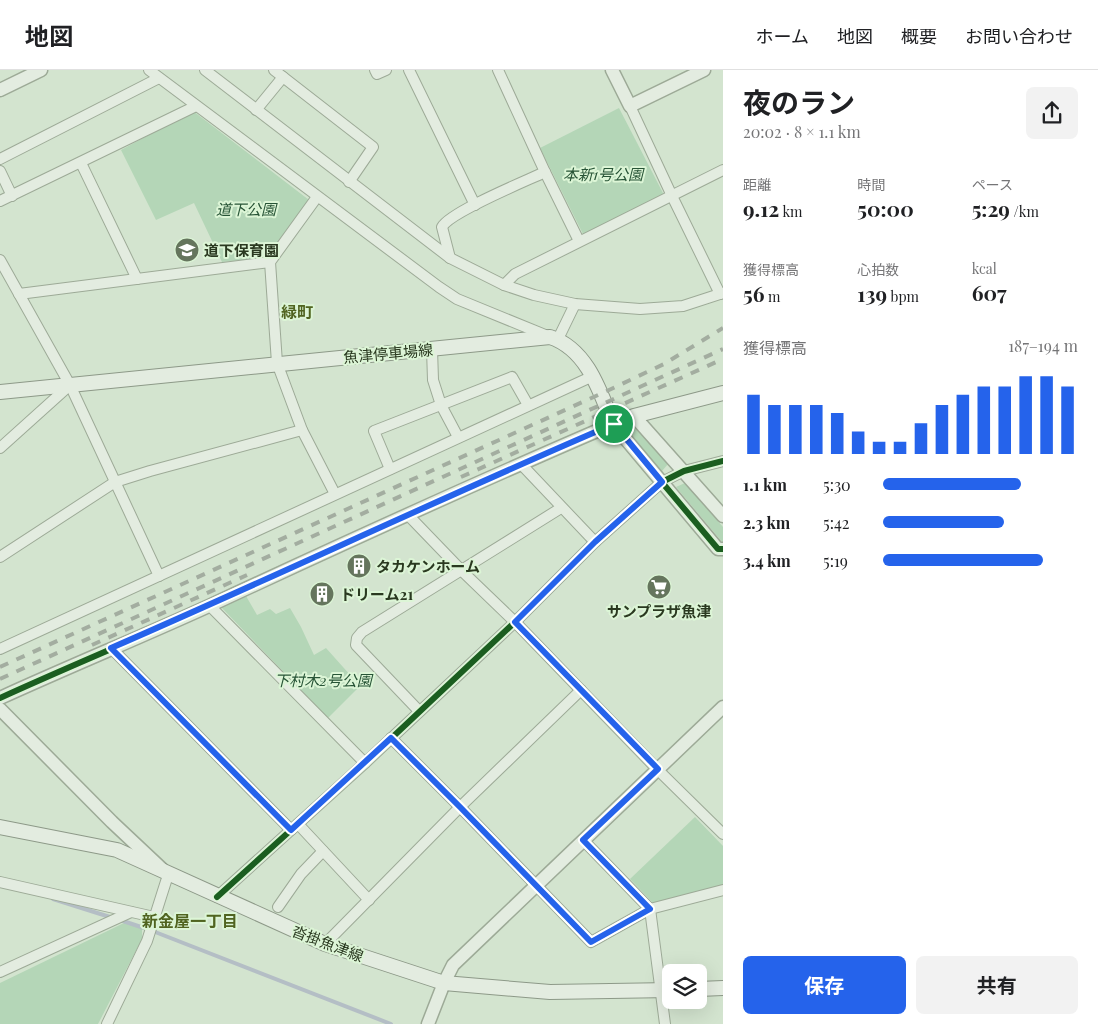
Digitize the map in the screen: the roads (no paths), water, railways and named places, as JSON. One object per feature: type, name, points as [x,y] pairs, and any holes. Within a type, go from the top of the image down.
[{"type":"main road","name":"魚津停車場線","points":[[0,392],[277,363],[554,338]]},
{"type":"main road","points":[[554,338],[578,356],[593,376],[614,424],[634,416],[723,393]]},
{"type":"main road","name":"沓掛魚津線","points":[[1,829],[117,850],[168,875],[325,944],[444,983],[550,992],[662,991]]},
{"type":"main road","points":[[707,989],[723,988]]},
{"type":"street","points":[[0,90],[41,70]]},
{"type":"street","points":[[149,70],[317,197],[457,299],[554,338],[575,304]]},
{"type":"street","points":[[205,70],[450,258],[504,285],[534,295],[575,304],[640,309],[683,306],[722,294],[672,196],[612,70]]},
{"type":"street","points":[[274,70],[373,146],[349,182]]},
{"type":"street","points":[[374,70],[377,74],[386,70]]},
{"type":"street","points":[[409,70],[475,205]]},
{"type":"street","points":[[498,70],[579,241]]},
{"type":"street","points":[[630,106],[704,70]]},
{"type":"street","points":[[256,110],[283,77]]},
{"type":"street","points":[[0,160],[159,78]]},
{"type":"street","points":[[0,201],[196,106]]},
{"type":"street","points":[[81,163],[137,279]]},
{"type":"street","points":[[504,285],[515,274],[723,170]]},
{"type":"street","points":[[0,171],[12,196]]},
{"type":"street","points":[[450,258],[442,227],[444,222],[545,172]]},
{"type":"street","points":[[317,197],[270,262],[277,363],[302,430],[335,494]]},
{"type":"street","points":[[0,260],[70,385],[159,576]]},
{"type":"street","points":[[19,294],[270,262]]},
{"type":"street","points":[[432,349],[433,380],[441,406],[458,437]]},
{"type":"street","points":[[0,648],[593,376]]},
{"type":"street","points":[[390,469],[374,431],[512,377],[528,406]]},
{"type":"street","points":[[0,448],[70,385]]},
{"type":"street","points":[[634,416],[723,516]]},
{"type":"street","points":[[0,698],[520,464],[614,424],[718,549],[723,549]]},
{"type":"street","points":[[0,557],[115,482],[302,430]]},
{"type":"street","points":[[217,897],[365,763],[515,622],[595,542],[662,482],[684,471],[723,461]]},
{"type":"street","points":[[520,464],[595,542]]},
{"type":"street","points":[[420,711],[356,645],[357,638],[362,632],[561,508]]},
{"type":"street","points":[[408,515],[723,833]]},
{"type":"street","points":[[210,605],[365,763]]},
{"type":"street","points":[[111,648],[294,827],[323,851],[369,900]]},
{"type":"street","points":[[325,944],[460,807],[581,690]]},
{"type":"street","points":[[428,1024],[453,965],[723,707]]},
{"type":"street","points":[[0,709],[112,822],[168,875],[147,941],[107,1024]]},
{"type":"street","points":[[391,738],[591,942],[650,909],[723,890]]},
{"type":"street","points":[[583,840],[650,909],[662,970]]},
{"type":"street","points":[[278,907],[300,874],[323,851]]},
{"type":"street","points":[[0,882],[154,917]]},
{"type":"street","points":[[0,972],[131,912]]},
{"type":"street","points":[[665,1009],[665,1024]]},
{"type":"waterway","points":[[53,899],[113,918]]},
{"type":"waterway","points":[[120,920],[391,1024]]},
{"type":"railway","points":[[0,667],[609,390],[664,364],[723,328]]},
{"type":"railway","points":[[0,679],[723,349]]},
{"type":"railway","points":[[461,477],[723,359]]},
{"type":"railway","points":[[92,645],[247,575]]},
{"type":"place","name":"道下保育園","points":[[187,250]]},
{"type":"place","name":"タカケンホーム","points":[[359,566]]},
{"type":"place","name":"サンプラザ魚津","points":[[659,587]]},
{"type":"place","name":"ドリーム21","points":[[322,594]]},
{"type":"district","name":"緑町","points":[[297,311]]},
{"type":"district","name":"新金屋一丁目","points":[[190,920]]},
{"type":"park label","name":"本新1号公園","points":[[603,174]]},
{"type":"park label","name":"道下公園","points":[[246,209]]},
{"type":"park label","name":"下村木2号公園","points":[[323,680]]}]
